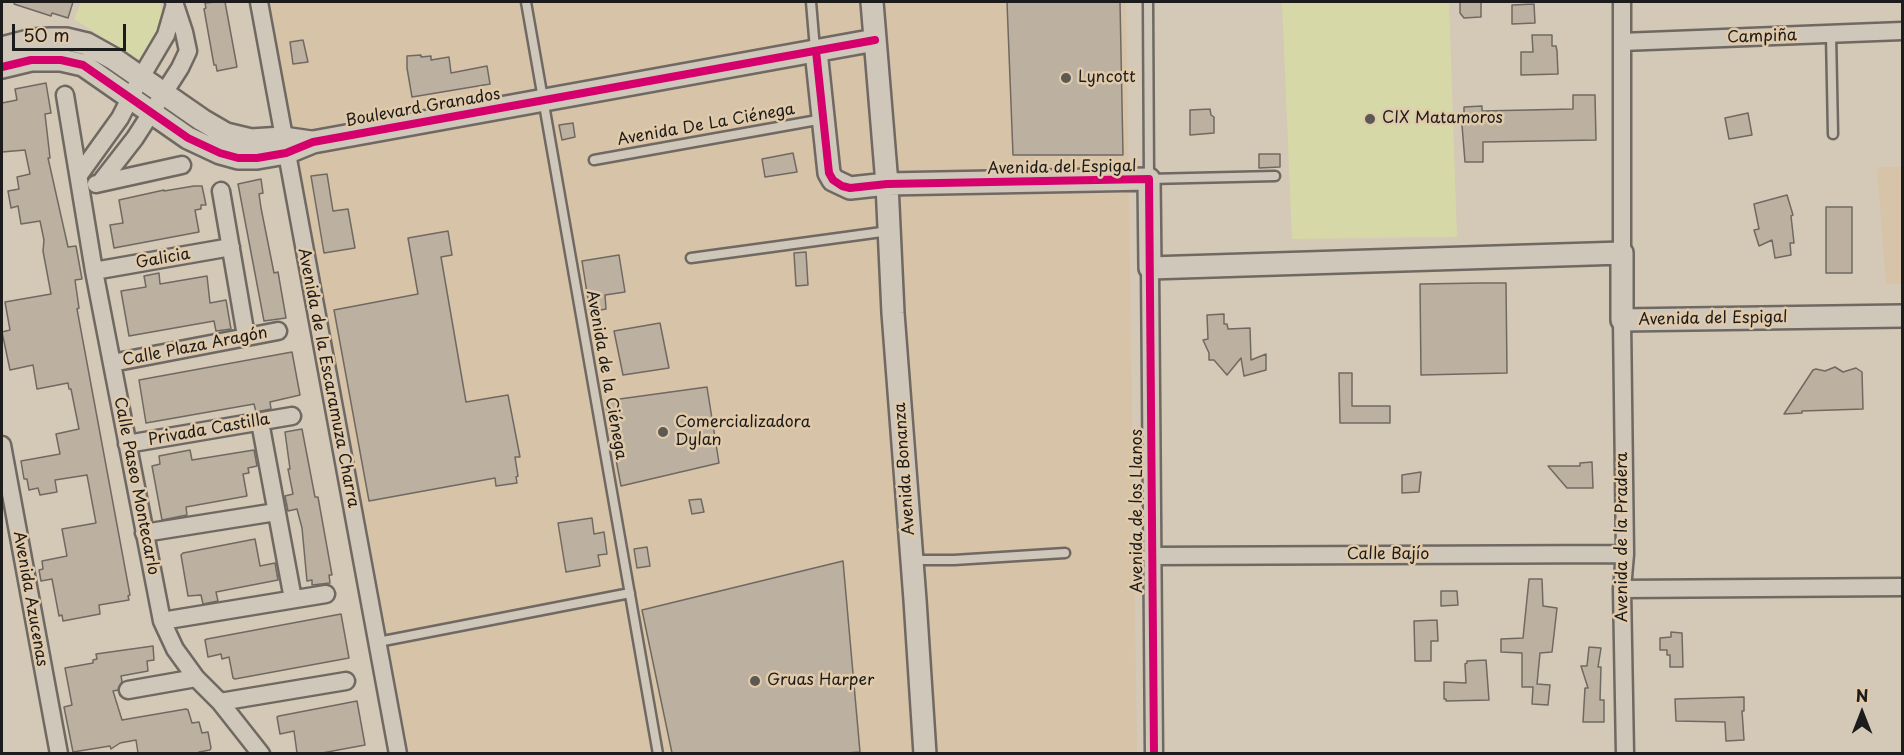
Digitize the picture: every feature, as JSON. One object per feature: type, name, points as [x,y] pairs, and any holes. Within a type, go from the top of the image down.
[{"type":"street","name":"Avenida de la Escaramuza Charra","points":[[259,2],[398,753]]},
{"type":"street","name":"Avenida Bonanza","points":[[872,2],[925,753]]},
{"type":"street","points":[[1150,268],[1622,253],[1622,2]]},
{"type":"street","points":[[175,3],[166,35],[135,87],[120,118],[80,181],[100,183],[182,165]]},
{"type":"street","points":[[100,183],[135,138],[180,68],[188,51],[175,3]]},
{"type":"street","name":"Campiña","points":[[1622,42],[1902,31]]},
{"type":"street","name":"Boulevard Granados","points":[[2,48],[32,40],[66,39],[87,44],[114,59],[151,112],[188,138],[220,153],[238,158],[257,158],[284,146],[874,40]]},
{"type":"street","points":[[816,51],[830,172],[833,180],[850,188],[886,184]]},
{"type":"street","name":"Boulevard Granados","points":[[2,67],[31,60],[61,60],[83,65],[135,87],[164,94],[226,134],[284,146]]},
{"type":"street","name":"Calle Paseo Montecarlo","points":[[65,95],[94,271],[162,621],[175,649],[196,678],[220,702],[261,753]]},
{"type":"street","name":"Avenida del Espigal","points":[[886,184],[1149,179],[1150,268]]},
{"type":"street","points":[[220,190],[246,336]]},
{"type":"street","name":"Galicia","points":[[94,271],[231,247]]},
{"type":"street","name":"Avenida del Espigal","points":[[1622,253],[1622,320],[1902,316]]},
{"type":"street","name":"Avenida de los Llanos","points":[[1150,268],[1154,753]]},
{"type":"street","name":"Avenida de la Pradera","points":[[1622,320],[1625,554],[1622,588],[1625,753]]},
{"type":"street","name":"Calle Plaza Aragón","points":[[112,363],[278,331]]},
{"type":"street","name":"Privada Castilla","points":[[127,444],[292,416]]},
{"type":"street","points":[[260,422],[293,599]]},
{"type":"street","name":"Avenida Azucenas","points":[[2,445],[59,753]]},
{"type":"street","points":[[144,533],[276,512]]},
{"type":"street","name":"Calle Bajío","points":[[1151,556],[1625,554]]},
{"type":"street","points":[[1622,588],[1902,587]]},
{"type":"street","points":[[162,621],[326,594]]},
{"type":"street","points":[[128,690],[196,678]]},
{"type":"street","points":[[220,702],[346,681]]},
{"type":"lane","name":"Avenida de la Ciénega","points":[[526,2],[658,753]]},
{"type":"lane","points":[[811,2],[816,51]]},
{"type":"lane","points":[[1148,2],[1149,179],[1275,176]]},
{"type":"lane","points":[[1831,34],[1833,134]]},
{"type":"lane","name":"Avenida De La Ciénega","points":[[594,160],[824,119]]},
{"type":"lane","points":[[691,258],[889,231]]},
{"type":"lane","points":[[912,560],[954,560],[1065,553]]},
{"type":"lane","points":[[378,642],[630,593]]},
{"type":"shaded area","points":[[269,2],[1126,2],[1137,753],[409,753]]},
{"type":"shaded area","points":[[1877,167],[1902,167],[1902,284],[1886,284]]},
{"type":"green space","points":[[81,2],[160,2],[166,32],[145,64],[74,19]]},
{"type":"green space","name":"CIX Matamoros","points":[[1282,2],[1449,2],[1457,237],[1292,239]]},
{"type":"building","points":[[15,2],[73,2],[68,18],[52,13],[51,16],[14,4]]},
{"type":"building","points":[[225,2],[237,67],[217,71],[204,9],[206,8],[205,3]]},
{"type":"building","name":"Lyncott","points":[[1007,2],[1120,2],[1123,155],[1013,155]]},
{"type":"building","points":[[1460,2],[1481,2],[1481,17],[1464,18],[1460,13]]},
{"type":"building","points":[[1534,4],[1535,23],[1512,24],[1512,5]]},
{"type":"building","points":[[1532,35],[1552,35],[1552,46],[1556,46],[1557,51],[1558,74],[1521,75],[1521,52],[1533,52]]},
{"type":"building","points":[[303,40],[308,62],[293,64],[290,42]]},
{"type":"building","points":[[421,55],[421,57],[431,56],[431,60],[449,57],[451,73],[487,66],[490,84],[412,97],[407,56]]},
{"type":"building","points":[[46,83],[51,113],[45,114],[50,158],[48,158],[68,247],[76,246],[82,279],[75,280],[79,308],[77,309],[130,595],[129,600],[99,605],[100,614],[63,621],[62,615],[59,616],[52,579],[41,581],[39,570],[43,569],[42,561],[67,556],[62,529],[96,523],[87,475],[55,480],[57,492],[40,495],[38,488],[29,490],[27,479],[24,479],[21,461],[60,454],[56,434],[79,429],[71,389],[68,383],[37,389],[33,365],[10,370],[2,332],[10,330],[5,302],[51,294],[40,221],[21,224],[18,206],[11,208],[8,191],[19,189],[17,177],[30,174],[25,150],[2,152],[2,103],[17,100],[15,89]]},
{"type":"building","points":[[1573,95],[1595,95],[1596,140],[1483,142],[1483,162],[1465,162],[1461,113],[1464,113],[1464,107],[1482,106],[1482,111],[1573,109]]},
{"type":"building","points":[[1210,109],[1214,117],[1214,133],[1190,135],[1190,110]]},
{"type":"building","points":[[1748,113],[1752,135],[1729,139],[1725,118]]},
{"type":"building","points":[[573,123],[575,137],[562,140],[559,125]]},
{"type":"building","points":[[793,153],[797,172],[765,177],[762,159]]},
{"type":"building","points":[[1259,154],[1280,154],[1280,167],[1259,168]]},
{"type":"building","points":[[327,174],[333,211],[348,209],[355,248],[324,253],[311,176]]},
{"type":"building","points":[[261,179],[263,193],[259,194],[261,208],[274,273],[278,272],[286,318],[264,321],[238,184]]},
{"type":"building","points":[[202,186],[206,205],[201,205],[201,209],[195,210],[199,232],[114,248],[110,225],[123,223],[119,200]]},
{"type":"building","points":[[1787,195],[1793,215],[1791,216],[1794,243],[1790,243],[1791,255],[1775,258],[1772,240],[1759,246],[1754,230],[1759,229],[1754,204]]},
{"type":"building","points":[[1826,207],[1852,207],[1852,273],[1826,273]]},
{"type":"building","points":[[448,231],[452,255],[441,257],[466,402],[508,395],[520,457],[515,457],[517,483],[496,486],[495,478],[369,501],[334,310],[418,294],[408,238]]},
{"type":"building","points":[[806,252],[808,285],[796,286],[794,253]]},
{"type":"building","points":[[619,255],[625,292],[605,295],[606,309],[590,312],[582,261]]},
{"type":"building","points":[[159,273],[160,284],[207,276],[210,303],[226,300],[231,329],[216,331],[214,321],[129,336],[121,291],[146,287],[144,276]]},
{"type":"building","points":[[1506,283],[1507,373],[1421,375],[1420,284]]},
{"type":"building","points":[[1224,314],[1224,324],[1227,324],[1228,329],[1250,328],[1251,360],[1266,354],[1266,370],[1244,376],[1241,358],[1227,375],[1214,360],[1209,360],[1209,353],[1203,340],[1208,339],[1207,315]]},
{"type":"building","points":[[660,323],[669,368],[623,375],[614,331]]},
{"type":"building","points":[[292,352],[300,395],[270,402],[271,409],[256,412],[254,404],[146,423],[139,380]]},
{"type":"building","points":[[1835,367],[1843,372],[1856,368],[1862,372],[1863,409],[1802,411],[1802,413],[1784,414],[1813,370],[1825,371]]},
{"type":"building","points":[[1339,373],[1352,373],[1352,406],[1390,406],[1390,423],[1340,423]]},
{"type":"building","name":"Comercializadora Dylan","points":[[707,387],[719,463],[621,486],[605,401]]},
{"type":"building","points":[[302,429],[315,497],[318,497],[332,575],[329,575],[330,583],[312,585],[312,580],[307,581],[302,528],[297,509],[288,511],[285,496],[293,494],[285,432]]},
{"type":"building","points":[[190,450],[192,460],[254,450],[257,466],[248,468],[249,473],[243,474],[247,496],[186,507],[187,515],[162,520],[152,466],[160,464],[159,456]]},
{"type":"building","points":[[1592,462],[1593,488],[1567,488],[1548,466],[1580,466],[1580,463]]},
{"type":"building","points":[[1421,472],[1419,492],[1402,493],[1402,475]]},
{"type":"building","points":[[701,499],[704,512],[692,514],[689,500]]},
{"type":"building","points":[[592,518],[594,534],[604,532],[607,554],[598,555],[600,566],[566,572],[558,523]]},
{"type":"building","points":[[255,539],[260,566],[275,563],[278,580],[216,592],[218,601],[203,604],[201,595],[188,596],[181,555],[183,553]]},
{"type":"building","points":[[647,547],[650,566],[637,568],[634,549]]},
{"type":"building","name":"Gruas Harper","points":[[843,561],[860,752],[672,753],[642,610]]},
{"type":"building","points":[[1529,579],[1542,579],[1543,606],[1557,608],[1552,652],[1540,653],[1537,684],[1550,685],[1548,705],[1532,704],[1533,687],[1522,687],[1522,653],[1501,652],[1501,639],[1523,638]]},
{"type":"building","points":[[1441,591],[1457,591],[1458,605],[1441,606]]},
{"type":"building","points":[[341,614],[349,658],[235,679],[229,657],[222,659],[221,654],[208,657],[205,640],[207,639]]},
{"type":"building","points":[[1437,620],[1438,641],[1431,641],[1431,661],[1415,661],[1414,621]]},
{"type":"building","points":[[1671,632],[1682,633],[1683,667],[1670,667],[1670,655],[1667,655],[1667,650],[1660,650],[1660,638],[1671,637]]},
{"type":"building","points":[[153,646],[154,660],[147,661],[148,671],[121,676],[122,681],[118,690],[113,691],[122,720],[186,709],[192,723],[199,722],[202,733],[208,732],[210,750],[199,753],[138,753],[136,740],[120,743],[111,749],[110,746],[73,752],[64,707],[72,705],[65,668],[93,663],[93,660],[97,659],[96,654]]},
{"type":"building","points":[[1589,647],[1601,648],[1598,667],[1601,667],[1600,700],[1604,700],[1604,722],[1583,722],[1585,688],[1588,688],[1581,666],[1587,666]]},
{"type":"building","points":[[1486,660],[1489,700],[1446,701],[1444,699],[1444,682],[1466,683],[1465,664],[1467,661]]},
{"type":"building","points":[[1744,697],[1744,711],[1742,711],[1744,740],[1726,741],[1725,722],[1676,721],[1675,699]]},
{"type":"building","points":[[357,701],[365,745],[322,753],[297,753],[294,731],[280,734],[277,717],[279,716]]},
{"type":"cycle path","points":[[2,67],[31,60],[61,60],[83,65],[188,138],[220,153],[238,158],[257,158],[286,153],[313,142],[875,40]]},
{"type":"cycle path","points":[[816,51],[829,173],[833,180],[842,186],[850,188],[887,184],[1149,179],[1154,754]]},
{"type":"place","name":"Lyncott","points":[[1066,78]]},
{"type":"place","name":"CIX Matamoros","points":[[1370,119]]},
{"type":"place","name":"Comercializadora Dylan","points":[[663,432]]},
{"type":"place","name":"Gruas Harper","points":[[755,681]]}]
